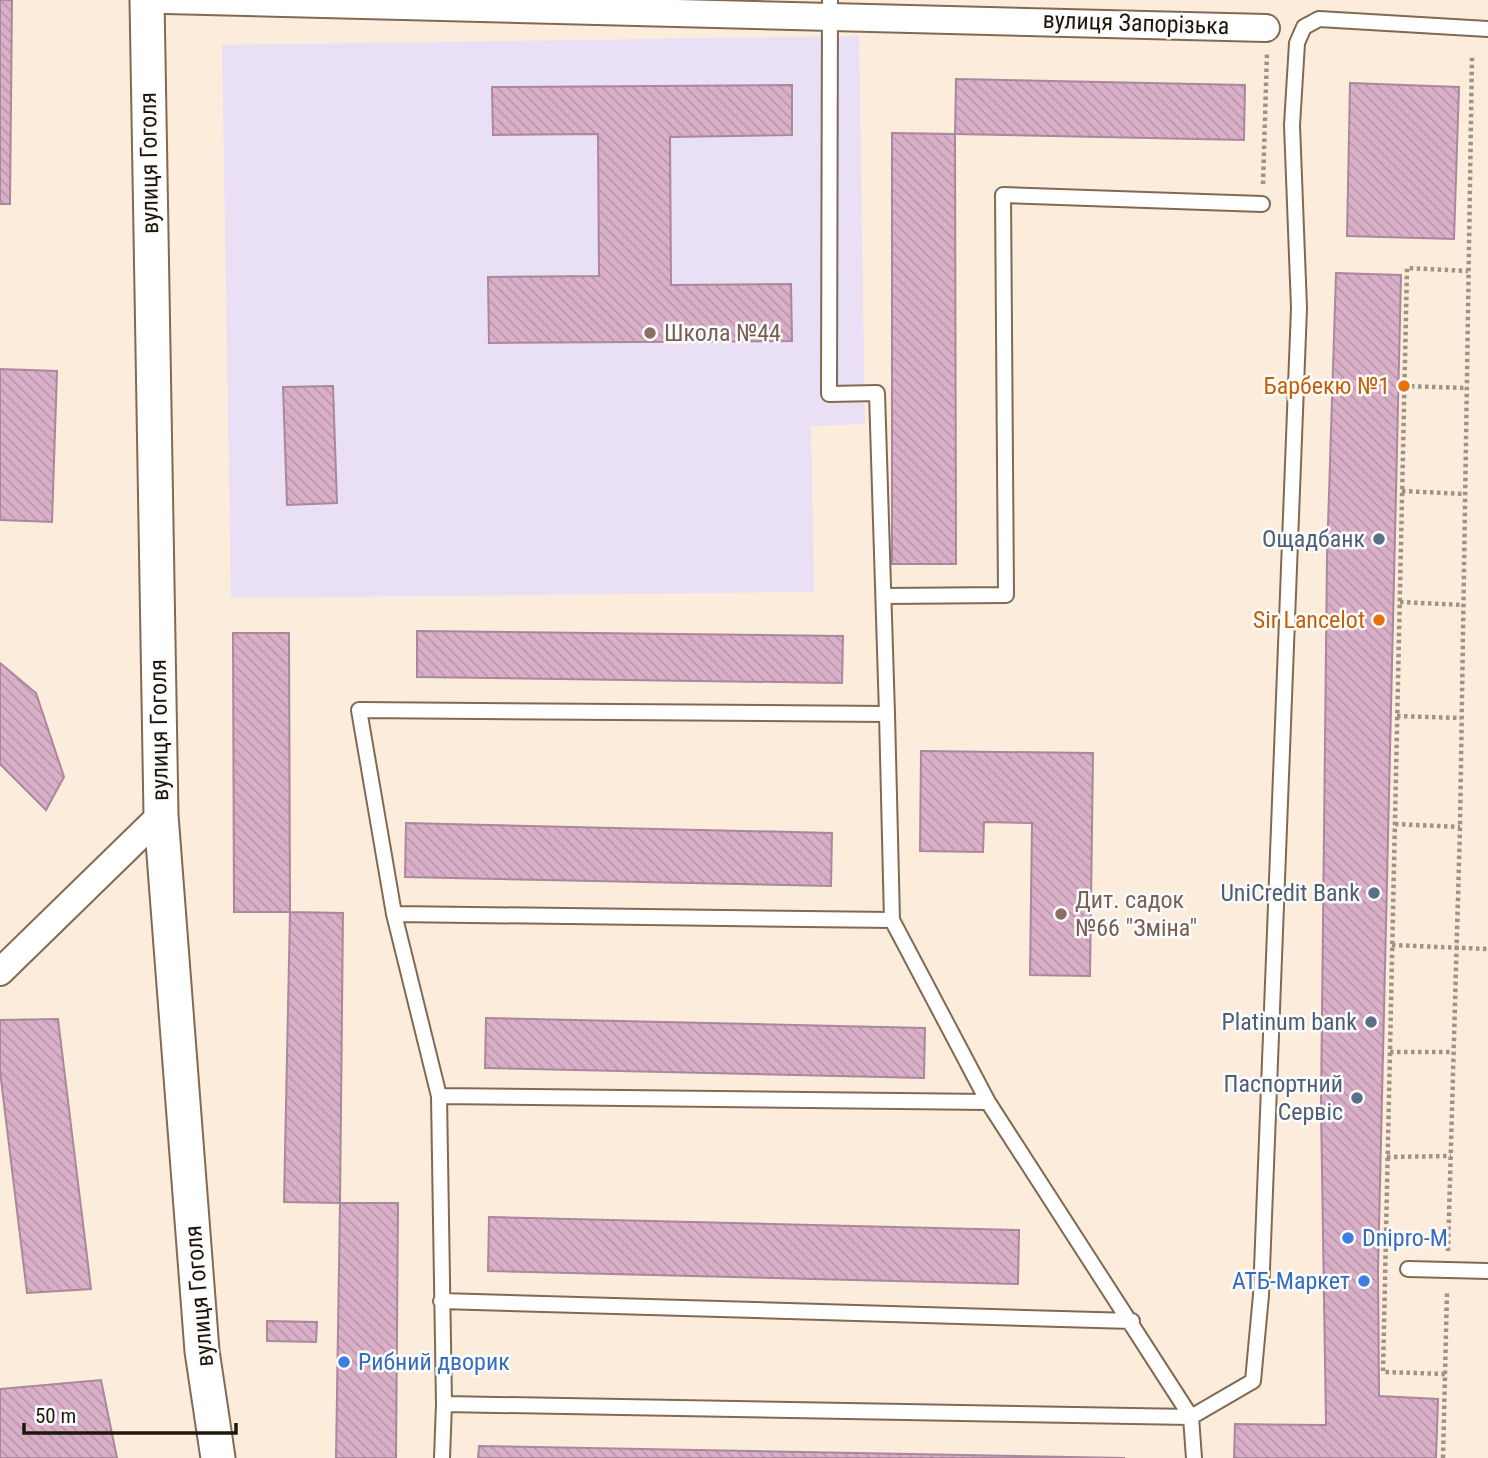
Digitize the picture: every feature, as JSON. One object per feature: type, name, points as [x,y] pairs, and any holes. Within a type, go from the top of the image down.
[{"type":"street","name":"вулиця Гоголя","points":[[147,0],[161,815],[202,1351],[218,1458]]},
{"type":"street","name":"вулиця Запорізька","points":[[166,0],[831,8],[1266,41]]},
{"type":"street","points":[[0,972],[161,815]]},
{"type":"lane","points":[[831,8],[830,394],[877,393],[892,920],[988,1102],[1132,1321],[1191,1417],[1194,1458]]},
{"type":"lane","points":[[444,1404],[1191,1417],[1253,1381],[1261,1295],[1299,308],[1292,125],[1297,43],[1304,27],[1319,19],[1488,29]]},
{"type":"lane","points":[[884,596],[1006,595],[1003,195],[1262,204]]},
{"type":"lane","points":[[442,1458],[444,1404],[439,1096],[394,914],[359,710],[887,714]]},
{"type":"lane","points":[[394,914],[892,920]]},
{"type":"lane","points":[[439,1096],[988,1102]]},
{"type":"lane","points":[[1409,1269],[1488,1271]]},
{"type":"lane","points":[[441,1301],[1132,1321]]},
{"type":"path","points":[[1262,204],[1266,41]]},
{"type":"path","points":[[1443,1458],[1460,827],[1472,55]]},
{"type":"path","points":[[1446,1374],[1383,1372],[1387,1157],[1407,268],[1468,271]]},
{"type":"path","points":[[1404,386],[1466,388]]},
{"type":"path","points":[[1402,491],[1464,494]]},
{"type":"path","points":[[1400,602],[1463,605]]},
{"type":"path","points":[[1397,716],[1461,718]]},
{"type":"path","points":[[1395,824],[1460,827]]},
{"type":"path","points":[[1392,946],[1488,949]]},
{"type":"path","points":[[1390,1052],[1453,1052]]},
{"type":"path","points":[[1387,1157],[1451,1156]]},
{"type":"shaded area","name":"Школа №44","points":[[859,36],[865,424],[811,426],[814,592],[231,598],[222,45]]},
{"type":"building","points":[[0,0],[12,0],[10,204],[0,204]]},
{"type":"building","points":[[956,79],[1245,85],[1244,140],[955,134]]},
{"type":"building","points":[[956,79],[1245,85],[1244,140],[955,134]]},
{"type":"building","points":[[1350,83],[1459,87],[1454,239],[1347,236]]},
{"type":"building","points":[[792,85],[792,135],[670,137],[671,285],[791,284],[792,341],[489,343],[488,277],[599,276],[598,134],[493,135],[492,87]]},
{"type":"building","points":[[892,133],[955,134],[956,564],[892,564]]},
{"type":"building","points":[[1336,273],[1401,275],[1378,1270],[1379,1396],[1438,1399],[1436,1458],[1234,1458],[1235,1424],[1326,1425],[1321,1106],[1327,557]]},
{"type":"building","points":[[0,369],[57,371],[52,522],[0,520]]},
{"type":"building","points":[[333,386],[337,503],[287,505],[283,387]]},
{"type":"building","points":[[417,631],[843,636],[842,683],[417,677]]},
{"type":"building","points":[[233,633],[289,633],[290,912],[234,912]]},
{"type":"building","points":[[0,663],[36,693],[64,777],[46,810],[0,764]]},
{"type":"building","name":"Дит. садок №66 \"Зміна\"","points":[[921,751],[1093,753],[1090,976],[1030,975],[1032,823],[984,822],[983,852],[920,851]]},
{"type":"building","points":[[406,823],[832,833],[831,886],[405,877]]},
{"type":"building","points":[[290,912],[343,913],[340,1203],[284,1202]]},
{"type":"building","points":[[486,1018],[925,1028],[924,1078],[485,1068]]},
{"type":"building","points":[[58,1019],[91,1289],[27,1293],[0,1071],[0,1020]]},
{"type":"building","points":[[340,1203],[398,1203],[396,1458],[336,1458]]},
{"type":"building","points":[[489,1217],[1019,1230],[1018,1284],[488,1271]]},
{"type":"building","points":[[267,1321],[317,1322],[316,1342],[267,1341]]},
{"type":"building","points":[[101,1380],[117,1458],[0,1458],[0,1389]]},
{"type":"building","points":[[479,1446],[1125,1458],[478,1458]]},
{"type":"place","name":"Школа №44","points":[[650,333]]},
{"type":"place","name":"Барбекю №1","points":[[1404,386]]},
{"type":"place","name":"Ощадбанк","points":[[1379,539]]},
{"type":"place","name":"Sir Lancelot","points":[[1379,620]]},
{"type":"place","name":"UniCredit Bank","points":[[1374,893]]},
{"type":"place","name":"Дит. садок №66 \"Зміна\"","points":[[1061,914]]},
{"type":"place","name":"Platinum bank","points":[[1371,1022]]},
{"type":"place","name":"Паспортний Сервіс","points":[[1357,1098]]},
{"type":"place","name":"Dnipro-M","points":[[1348,1238]]},
{"type":"place","name":"АТБ-Маркет","points":[[1364,1281]]},
{"type":"place","name":"Рибний дворик","points":[[344,1362]]}]
